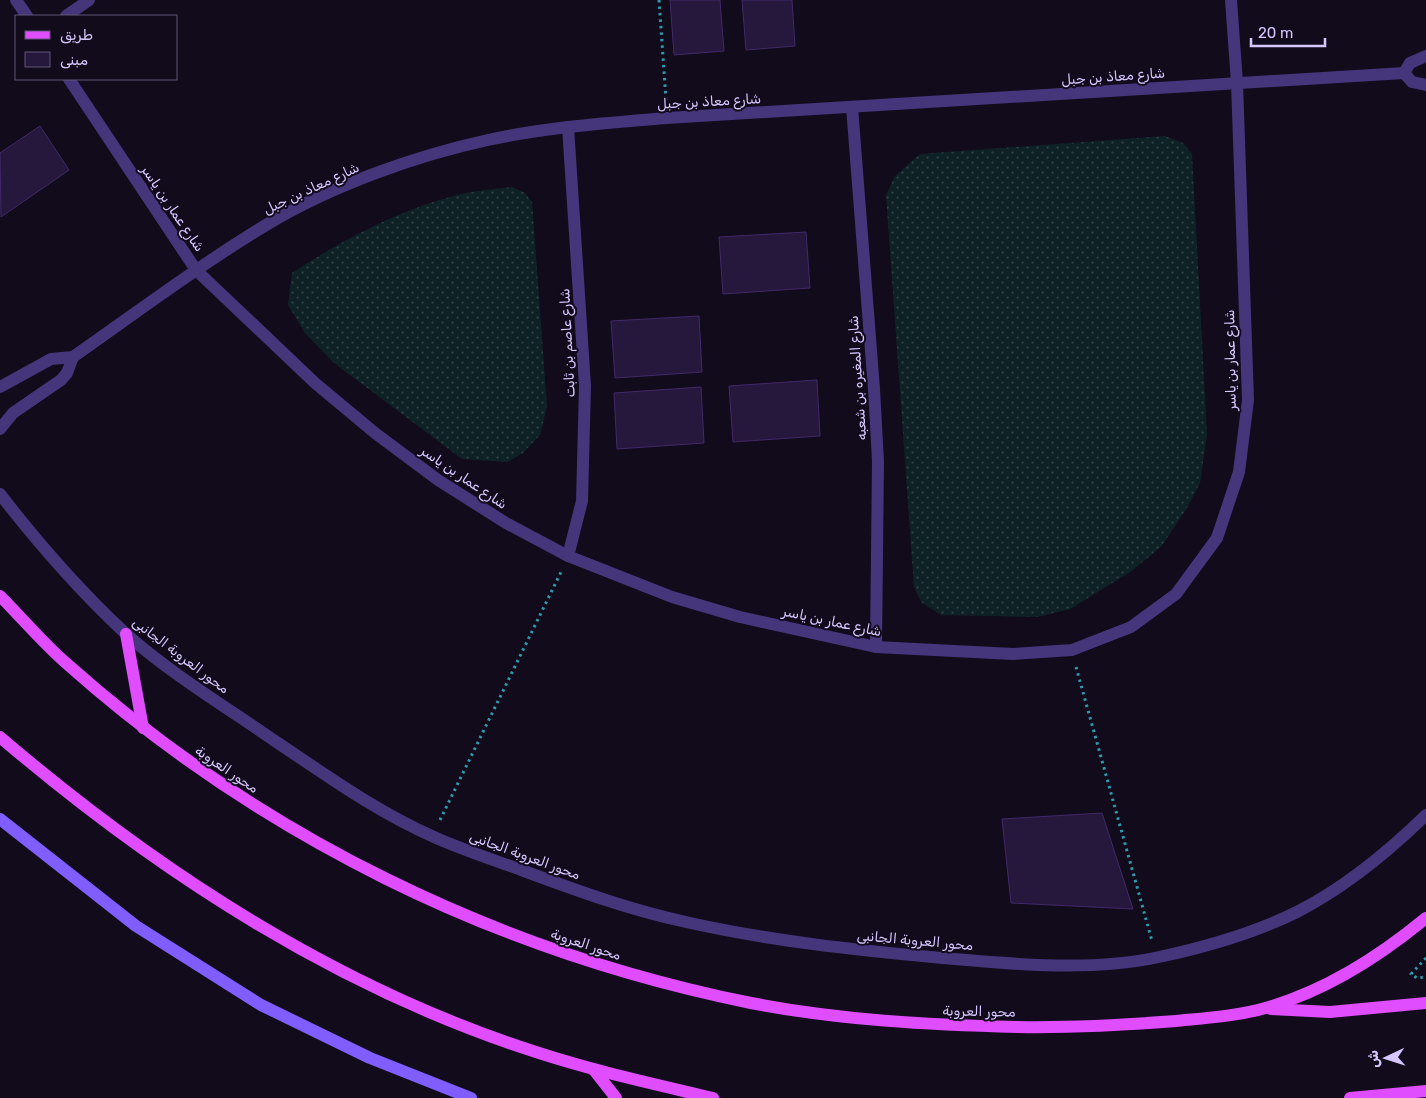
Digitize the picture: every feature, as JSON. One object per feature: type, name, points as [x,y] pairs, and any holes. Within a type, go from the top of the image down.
[{"type":"main road","name":"محور العروبة","points":[[0,596],[63,661],[143,728],[222,785],[303,836],[389,881],[477,921],[567,954],[660,982],[763,1005],[850,1018],[946,1026],[1042,1027],[1142,1024],[1235,1015],[1266,1009]]},
{"type":"main road","points":[[126,634],[143,728]]},
{"type":"main road","points":[[0,737],[116,830],[187,881],[269,931],[356,979],[444,1018],[535,1052],[594,1070],[713,1098]]},
{"type":"main road","points":[[1266,1009],[1328,984],[1366,962],[1426,918]]},
{"type":"main road","points":[[1266,1009],[1330,1012],[1426,1004]]},
{"type":"main road","points":[[594,1070],[616,1098]]},
{"type":"main road","points":[[1350,1098],[1426,1091]]},
{"type":"street","points":[[16,0],[26,15]]},
{"type":"street","points":[[67,15],[89,0]]},
{"type":"street","name":"شارع عمار بن ياسر","points":[[70,80],[196,270],[315,383],[375,434],[438,480],[506,523],[568,556],[672,597],[740,617],[876,647],[1013,654],[1072,650],[1131,627],[1176,594],[1217,538],[1239,472],[1248,400],[1237,83],[1231,0]]},
{"type":"street","points":[[1426,56],[1410,64],[1404,74],[1412,82],[1426,85]]},
{"type":"street","name":"شارع معاذ بن جبل","points":[[0,387],[51,360],[73,356],[196,270],[268,224],[348,185],[415,160],[488,140],[568,126],[668,118],[1404,74]]},
{"type":"street","name":"شارع المغيره بن شعبه","points":[[852,108],[878,461],[876,647]]},
{"type":"street","name":"شارع عاصم بن ثابت","points":[[568,126],[585,396],[582,501],[568,556]]},
{"type":"street","name":"شارع معاذ بن جبل","points":[[0,429],[13,413],[61,380],[67,373],[73,356]]},
{"type":"street","name":"محور العروبة الجانبى","points":[[0,494],[42,548],[126,634],[198,688],[352,793],[432,836],[609,902],[685,922],[770,938],[858,950],[982,961],[1050,964],[1111,963],[1157,958],[1242,935],[1298,911],[1338,887],[1402,838],[1426,815]]},
{"type":"street","points":[[0,819],[136,926],[261,1005],[370,1058],[471,1098]]},
{"type":"path","points":[[659,0],[668,118]]},
{"type":"path","points":[[432,836],[568,556]]},
{"type":"path","points":[[1072,650],[1157,958]]},
{"type":"path","points":[[1426,958],[1411,974],[1417,978],[1426,977]]},
{"type":"green space","points":[[1165,136],[1183,143],[1192,154],[1207,434],[1200,483],[1187,508],[1161,547],[1130,572],[1070,609],[1037,617],[941,615],[921,602],[914,587],[886,195],[895,176],[920,154]]},
{"type":"green space","points":[[512,187],[525,193],[532,202],[547,406],[540,435],[523,453],[507,462],[462,459],[334,363],[305,333],[288,305],[292,273],[354,236],[420,206],[466,193]]},
{"type":"building","points":[[670,0],[720,0],[724,51],[674,55]]},
{"type":"building","points":[[742,0],[792,0],[795,46],[746,50]]},
{"type":"building","points":[[40,126],[69,170],[1,217],[0,153]]},
{"type":"building","points":[[806,232],[810,288],[723,294],[719,237]]},
{"type":"building","points":[[699,316],[702,372],[615,378],[611,321]]},
{"type":"building","points":[[817,380],[820,436],[733,442],[729,386]]},
{"type":"building","points":[[701,387],[704,443],[617,449],[614,393]]},
{"type":"building","points":[[1102,813],[1133,909],[1011,903],[1002,819]]}]
